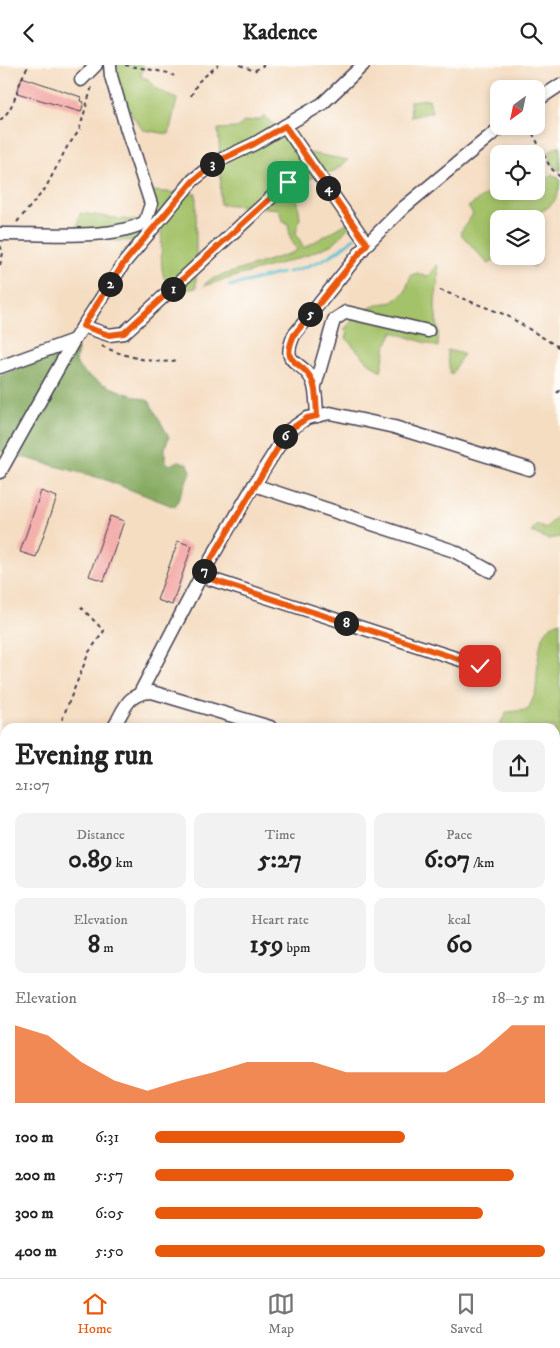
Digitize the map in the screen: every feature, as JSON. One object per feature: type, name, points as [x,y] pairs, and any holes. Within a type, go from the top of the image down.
[{"type":"street","points":[[87,82],[96,65]]},
{"type":"street","points":[[0,234],[98,233],[137,227],[145,222],[151,204],[126,130],[111,76],[110,65]]},
{"type":"street","points":[[0,472],[74,340],[124,263],[193,181],[216,162],[254,144],[322,104],[363,65]]},
{"type":"street","points":[[545,95],[560,85]]},
{"type":"street","points":[[285,126],[367,244]]},
{"type":"street","points":[[315,386],[311,377],[292,361],[288,354],[294,335],[367,244],[404,208],[491,135]]},
{"type":"street","points":[[83,326],[109,335],[124,333],[288,182]]},
{"type":"street","points":[[317,416],[315,386],[330,330],[339,315],[346,312],[428,331]]},
{"type":"street","points":[[0,367],[74,340]]},
{"type":"street","points":[[116,723],[129,700],[140,693],[201,576],[254,485],[288,431],[307,418],[330,413],[394,427],[529,469]]},
{"type":"street","points":[[254,485],[454,551],[490,571]]},
{"type":"street","points":[[201,576],[480,666]]},
{"type":"street","points":[[140,693],[152,693],[256,723]]},
{"type":"path","points":[[125,65],[169,73],[174,77]]},
{"type":"path","points":[[191,96],[198,82],[218,65]]},
{"type":"path","points":[[240,65],[254,71],[264,65]]},
{"type":"path","points":[[0,120],[11,108],[21,76],[28,67]]},
{"type":"path","points":[[16,223],[46,189],[67,147],[79,131],[87,82]]},
{"type":"path","points":[[534,135],[550,167],[560,177]]},
{"type":"path","points":[[0,244],[3,253],[0,265]]},
{"type":"path","points":[[440,291],[506,315],[560,348]]},
{"type":"path","points":[[99,343],[125,354],[155,361],[171,363],[179,359]]},
{"type":"path","points":[[557,393],[560,389]]},
{"type":"path","points":[[61,723],[89,653],[104,631],[80,606]]},
{"type":"green space","points":[[112,65],[143,65],[141,77],[148,79],[158,90],[177,99],[169,134],[143,130],[124,104]]},
{"type":"green space","points":[[429,99],[432,112],[411,117],[410,101]]},
{"type":"green space","points":[[264,116],[304,152],[348,160],[334,171],[295,183],[300,217],[296,233],[304,248],[359,216],[333,244],[299,258],[203,286],[211,279],[295,252],[297,249],[291,240],[288,224],[282,220],[279,209],[220,204],[221,169],[218,129],[237,128],[244,122],[262,119]]},
{"type":"green space","points":[[560,145],[560,171],[552,164],[549,151]]},
{"type":"green space","points":[[552,174],[560,179],[558,194],[546,209],[490,210],[490,263],[488,264],[460,233],[473,214],[468,207],[490,191],[490,200],[545,200],[545,180]]},
{"type":"green space","points":[[150,191],[196,194],[196,288],[182,290],[172,287],[166,281],[163,273],[160,224]]},
{"type":"green space","points":[[80,213],[144,222],[155,233],[154,240],[117,241],[76,229]]},
{"type":"green space","points":[[437,264],[438,279],[435,303],[438,347],[393,332],[386,345],[381,372],[367,361],[346,338],[348,333],[344,330],[358,313],[379,304],[393,302],[405,292],[411,275],[418,273],[427,277]]},
{"type":"green space","points":[[68,346],[78,349],[76,361],[79,368],[86,374],[108,386],[149,401],[169,437],[165,448],[165,460],[170,465],[179,461],[188,464],[191,471],[175,507],[103,479],[0,451],[0,376]]},
{"type":"green space","points":[[447,350],[463,354],[452,374],[450,373]]},
{"type":"green space","points":[[560,513],[560,537],[548,539],[531,532],[537,524],[545,529]]},
{"type":"green space","points":[[560,621],[560,723],[500,723],[507,712],[528,710],[536,691],[539,650],[546,632]]},
{"type":"building","points":[[22,77],[81,97],[80,101],[84,102],[81,112],[17,93]]},
{"type":"building","points":[[41,491],[57,497],[36,557],[20,552]]},
{"type":"building","points":[[110,516],[124,521],[104,581],[89,576]]},
{"type":"building","points":[[178,541],[192,546],[172,605],[157,600]]},
{"type":"waterway","points":[[288,272],[323,260],[354,238]]},
{"type":"waterway","points":[[230,286],[282,273]]},
{"type":"route","points":[[288,182],[124,333],[109,335],[83,326],[124,263],[193,181],[216,162],[254,144],[285,126],[367,244],[294,335],[290,345],[288,354],[292,361],[311,377],[315,386],[317,416],[307,418],[288,431],[201,576],[480,666]]}]
